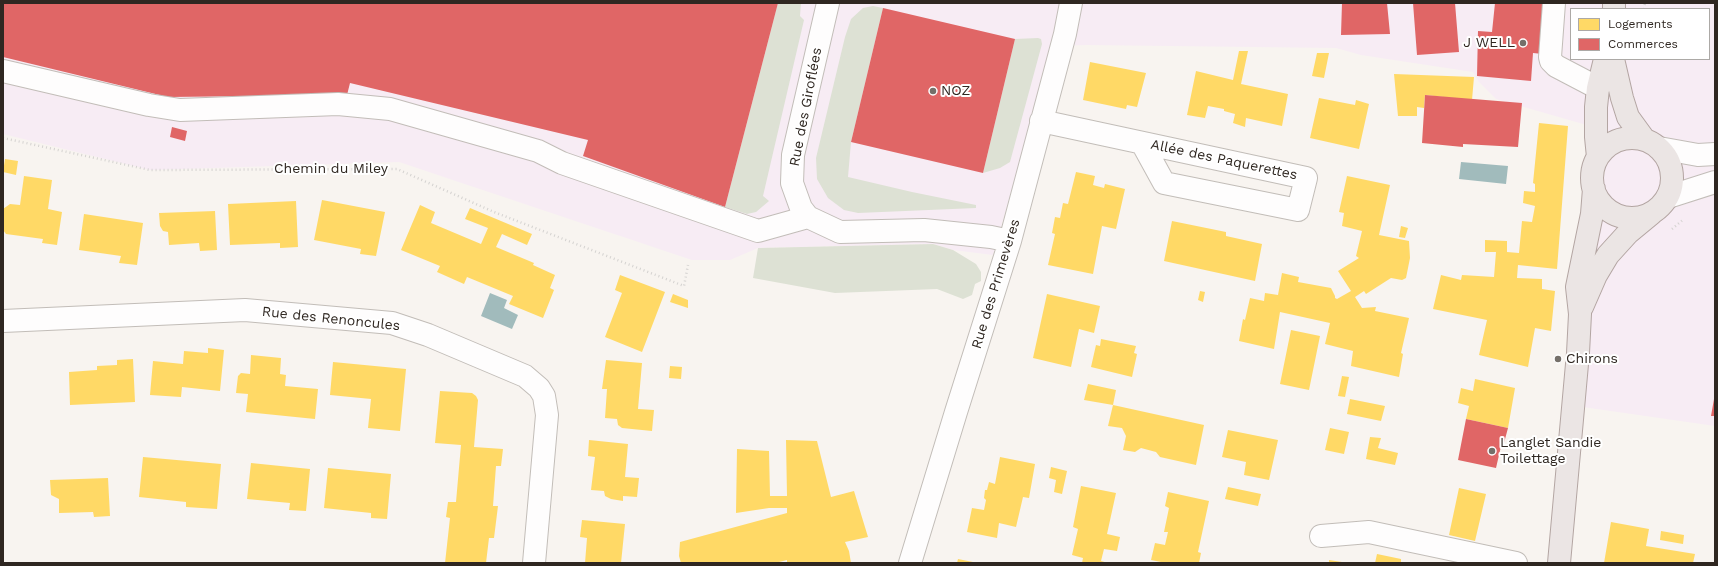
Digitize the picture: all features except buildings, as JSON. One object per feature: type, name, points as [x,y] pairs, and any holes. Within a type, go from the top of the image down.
[{"type":"main road","points":[[1598,157],[1596,137],[1598,88],[1605,60]]},
{"type":"main road","points":[[1580,314],[1596,275],[1608,255],[1628,233],[1660,204],[1672,187],[1673,176],[1671,166],[1666,156],[1652,144],[1628,117],[1613,60]]},
{"type":"main road","points":[[1652,144],[1631,138],[1618,140],[1606,147],[1598,157],[1593,167],[1592,178],[1599,200],[1607,209],[1618,215],[1630,217],[1642,216],[1660,204]]},
{"type":"main road","points":[[1559,563],[1578,353],[1580,314],[1577,287],[1592,214],[1594,188]]},
{"type":"street","name":"Rue des Giroflées","points":[[808,217],[801,208],[792,183],[793,155],[828,3]]},
{"type":"street","name":"Rue des Primevères","points":[[910,563],[948,436],[1010,241],[1065,34],[1071,3]]},
{"type":"street","points":[[1554,3],[1551,61],[1556,66],[1598,88]]},
{"type":"street","points":[[3,71],[149,105],[180,110],[338,104],[390,109],[538,151],[562,163],[758,231],[808,217],[840,232],[924,230],[992,237],[1010,241]]},
{"type":"street","name":"Allée des Paquerettes","points":[[1041,121],[1306,178],[1298,210],[1164,183],[1142,143]]},
{"type":"street","points":[[1652,144],[1698,155],[1715,154]]},
{"type":"street","points":[[1660,204],[1715,182]]},
{"type":"street","name":"Rue des Renoncules","points":[[3,321],[246,310],[385,322],[428,335],[525,376],[539,388],[544,396],[547,415],[534,563]]},
{"type":"street","points":[[1321,536],[1369,532],[1516,563]]},
{"type":"path","name":"Chemin du Miley","points":[[3,138],[150,170],[397,169],[494,212],[684,286],[688,265]]},
{"type":"shaded area","points":[[3,3],[1715,3],[1715,426],[1569,405],[1611,132],[1496,99],[1479,82],[1473,72],[1361,55],[1336,48],[1087,45],[1053,46],[993,255],[953,250],[933,244],[758,248],[730,260],[692,260],[399,162],[150,170],[3,134]]},
{"type":"shaded area","points":[[778,3],[801,3],[800,16],[804,20],[763,196],[769,201],[756,212],[747,214],[725,207]]},
{"type":"shaded area","points":[[873,6],[883,8],[851,142],[848,177],[976,205],[976,208],[858,213],[844,210],[828,198],[817,179],[816,158],[845,37],[851,19],[863,8]]},
{"type":"shaded area","points":[[1015,39],[1041,39],[1042,44],[1010,162],[1000,168],[983,173]]},
{"type":"shaded area","points":[[933,244],[953,250],[976,264],[981,272],[981,281],[975,284],[972,295],[963,299],[937,289],[835,293],[753,278],[758,248]]},
{"type":"water","points":[[1461,162],[1508,166],[1506,184],[1459,179]]},
{"type":"water","points":[[490,293],[507,300],[504,308],[518,315],[512,329],[481,316]]},
{"type":"place","name":"J WELL","points":[[1523,43]]},
{"type":"place","name":"NOZ","points":[[933,91]]},
{"type":"place","name":"Chirons","points":[[1558,359]]},
{"type":"place","name":"Langlet Sandie Toilettage","points":[[1492,451]]}]
